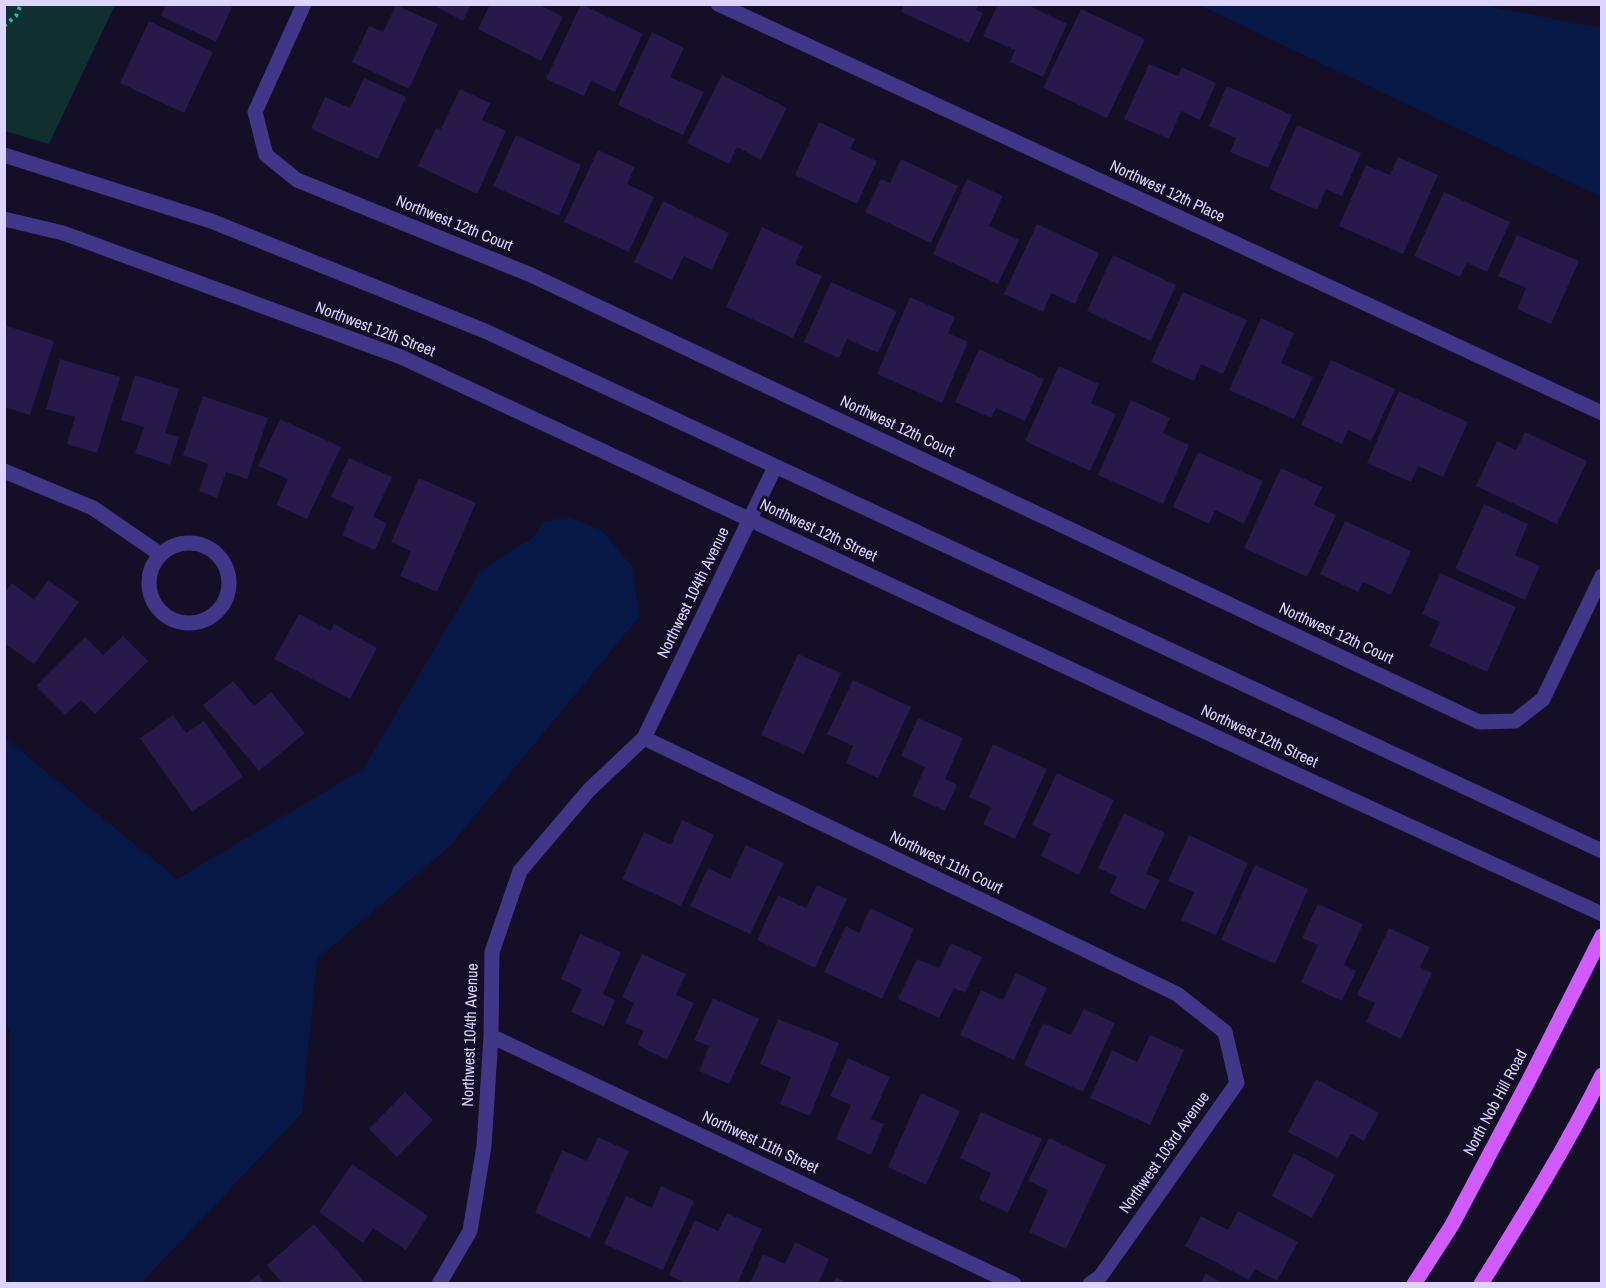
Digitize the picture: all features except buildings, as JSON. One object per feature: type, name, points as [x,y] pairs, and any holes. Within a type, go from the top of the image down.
[{"type":"main road","name":"North Nob Hill Road","points":[[1414,1284],[1458,1215],[1602,936]]},
{"type":"main road","points":[[1481,1284],[1534,1200],[1602,1075]]},
{"type":"street","name":"Northwest 12th Court","points":[[304,4],[255,112],[266,154],[297,180],[531,275],[1479,722],[1515,721],[1544,699],[1602,576]]},
{"type":"street","name":"Northwest 12th Place","points":[[718,4],[1602,413]]},
{"type":"street","points":[[4,155],[211,221],[474,327],[1602,851]]},
{"type":"street","name":"Northwest 12th Street","points":[[4,219],[63,233],[401,357],[1602,914]]},
{"type":"street","name":"Northwest 104th Avenue","points":[[439,1284],[470,1231],[484,1146],[491,1035],[492,952],[520,870],[589,790],[644,738],[775,467]]},
{"type":"street","points":[[4,471],[93,508],[159,555]]},
{"type":"street","points":[[183,542],[208,547],[218,555],[226,565],[229,591],[225,602],[216,613],[206,620],[192,623],[178,622],[165,616],[156,606],[150,594],[148,580],[151,566],[159,555],[171,546],[183,542]]},
{"type":"street","name":"Northwest 11th Court","points":[[644,738],[1177,994],[1225,1032]]},
{"type":"street","name":"Northwest 103rd Avenue","points":[[1090,1284],[1100,1277],[1237,1083],[1225,1032]]},
{"type":"street","name":"Northwest 11th Street","points":[[491,1035],[1014,1284]]},
{"type":"path","points":[[4,26],[16,16],[21,4]]},
{"type":"green space","points":[[4,5],[115,5],[49,144],[5,131]]},
{"type":"water","points":[[1199,5],[1482,5],[1601,28],[1601,197]]},
{"type":"water","points":[[569,517],[601,530],[632,566],[640,616],[449,847],[317,959],[302,1113],[141,1283],[10,1283],[10,1028],[4,1024],[5,738],[177,879],[363,769],[481,570],[534,537],[542,522]]}]
